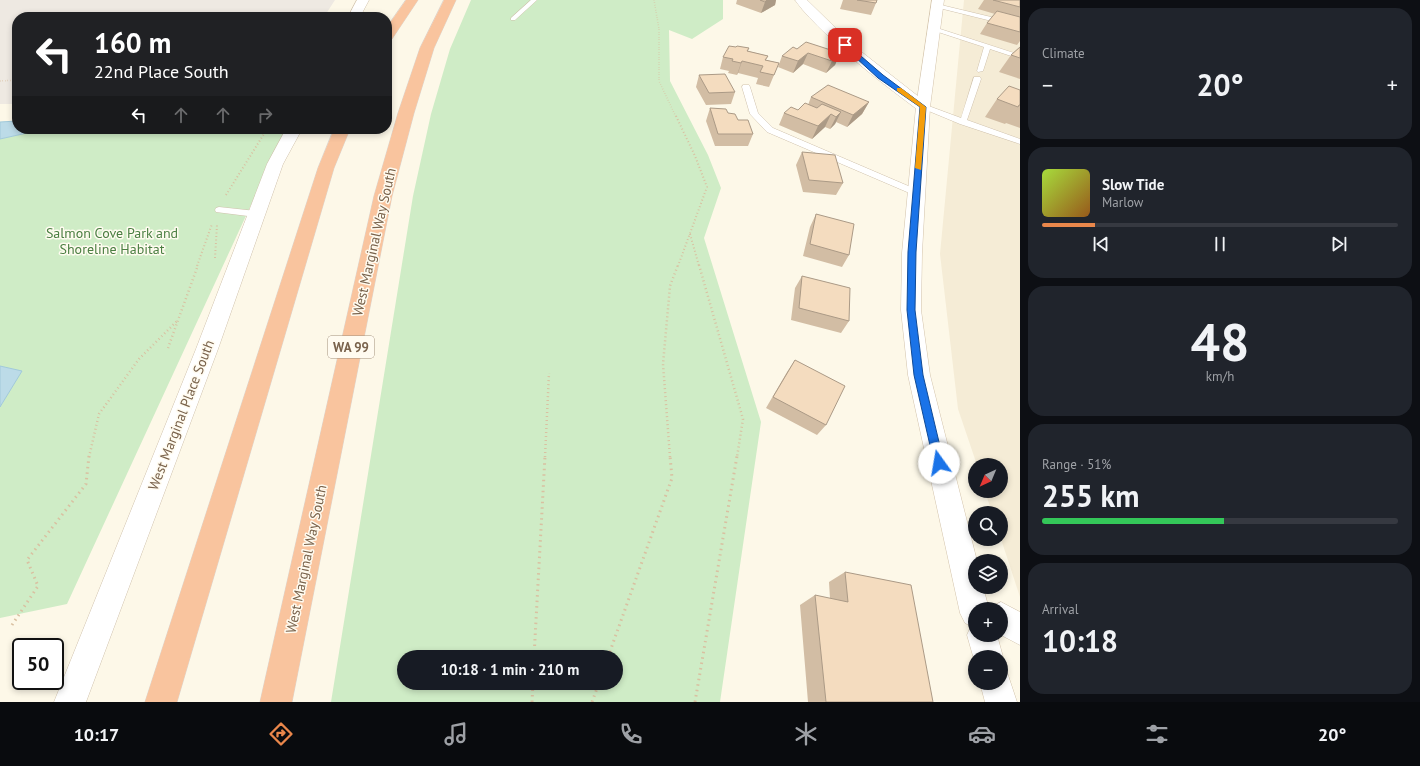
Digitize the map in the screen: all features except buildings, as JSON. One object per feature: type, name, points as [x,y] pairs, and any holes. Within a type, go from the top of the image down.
[{"type":"highway","points":[[392,14],[398,0]]},
{"type":"highway","points":[[392,29],[412,0]]},
{"type":"highway","name":"West Marginal Way South","points":[[276,702],[383,196],[406,113],[427,48],[450,0]]},
{"type":"highway","points":[[161,702],[326,168],[340,134]]},
{"type":"street","points":[[357,12],[363,0]]},
{"type":"street","points":[[801,0],[836,37],[880,76],[923,107]]},
{"type":"street","points":[[938,3],[923,107],[912,252],[911,310],[919,375],[977,602]]},
{"type":"street","name":"West Marginal Place South","points":[[70,702],[204,356],[275,164],[291,134]]},
{"type":"street","points":[[1008,622],[1020,630]]},
{"type":"street","points":[[998,690],[1001,702]]},
{"type":"lane","points":[[512,19],[534,0]]},
{"type":"lane","points":[[938,3],[1020,26]]},
{"type":"lane","points":[[934,29],[1020,57]]},
{"type":"lane","points":[[963,122],[987,47]]},
{"type":"lane","points":[[746,87],[754,114],[770,130],[917,193]]},
{"type":"lane","points":[[923,107],[1020,142]]},
{"type":"lane","points":[[219,210],[256,214]]},
{"type":"path","points":[[611,650],[672,478],[663,364],[670,286],[707,186],[695,156],[659,81],[659,29],[654,0]]},
{"type":"path","points":[[0,81],[12,80]]},
{"type":"path","points":[[168,348],[213,222],[223,199],[264,134]]},
{"type":"path","points":[[690,233],[743,419],[695,702]]},
{"type":"path","points":[[12,625],[38,586],[27,560],[86,484],[89,453],[100,414],[139,359],[177,321]]},
{"type":"path","points":[[534,650],[549,373]]},
{"type":"path","points":[[532,702],[533,690]]},
{"type":"path","points":[[592,702],[596,690]]},
{"type":"shaded area","points":[[0,0],[335,0],[327,12],[12,12],[12,104],[0,104]]},
{"type":"shaded area","points":[[964,0],[1020,0],[1020,597],[1008,560],[1008,554],[1006,554],[1003,546],[1008,546],[1008,506],[990,506],[987,498],[1008,498],[1008,458],[975,458],[958,409],[940,254]]},
{"type":"green space","points":[[471,0],[723,0],[723,19],[692,39],[669,30],[670,81],[708,155],[721,188],[704,238],[761,422],[720,702],[331,702],[413,196],[431,114],[450,49]]},
{"type":"green space","name":"Salmon Cove Park and Shoreline Habitat","points":[[22,134],[284,134],[67,604],[0,618],[0,407],[21,372],[0,366],[0,139]]},
{"type":"water","points":[[12,121],[12,134],[22,134],[0,139],[0,122]]},
{"type":"water","points":[[0,366],[22,371],[0,407]]},
{"type":"slow traffic","points":[[899,89],[923,107],[918,168]]},
{"type":"route","points":[[845,45],[880,76],[923,107],[912,252],[911,310],[919,375],[939,463]]}]
